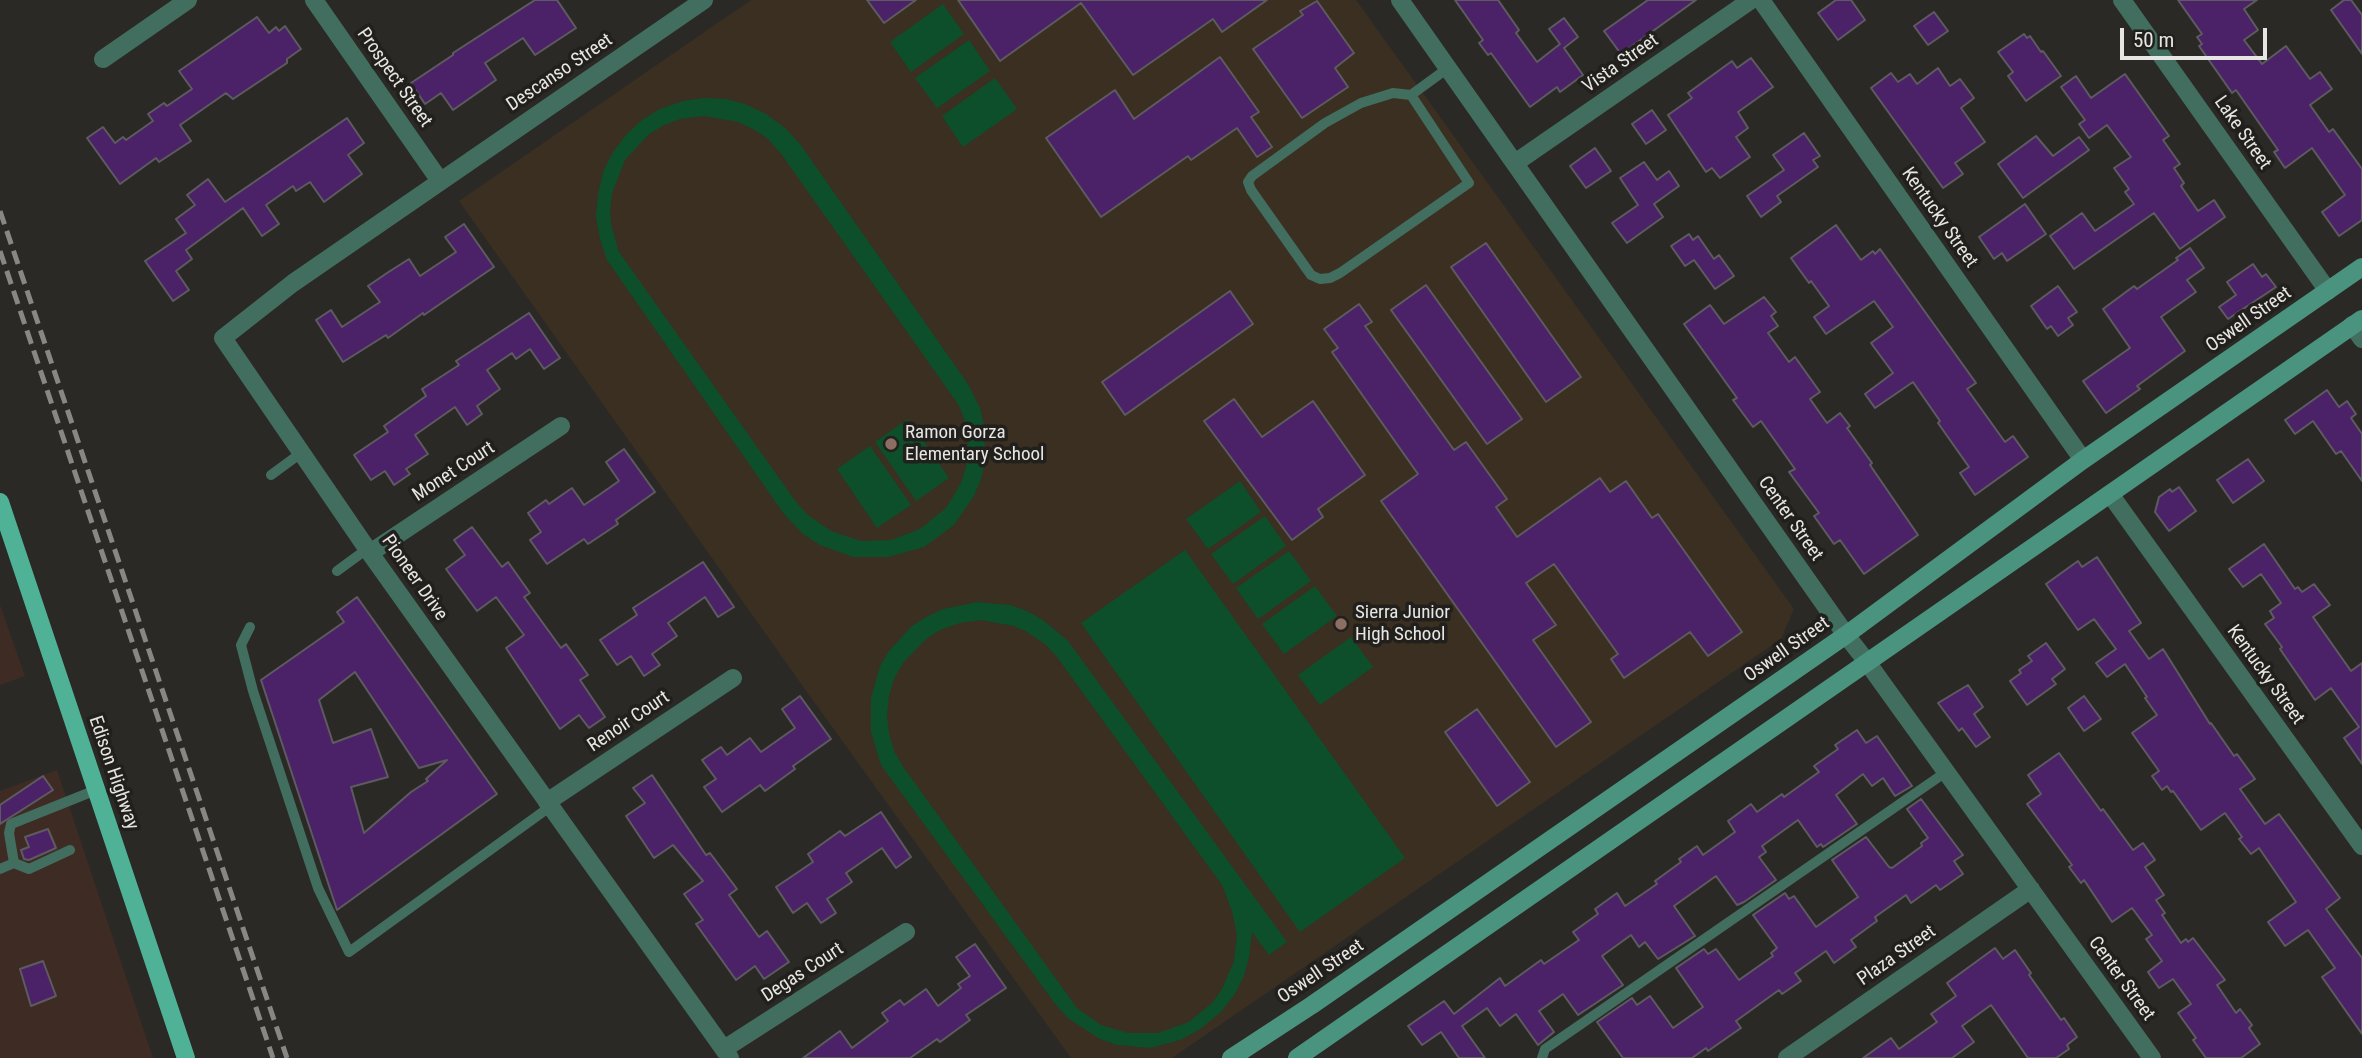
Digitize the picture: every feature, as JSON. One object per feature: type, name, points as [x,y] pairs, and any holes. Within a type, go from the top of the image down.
[{"type":"main road","name":"Oswell Street","points":[[1231,1058],[1312,1005],[1846,635],[2083,460],[2362,267]]},
{"type":"main road","points":[[1297,1058],[2110,494],[2359,328]]},
{"type":"main road","name":"Edison Highway","points":[[0,502],[186,1058]]},
{"type":"street","points":[[103,59],[188,0]]},
{"type":"street","name":"Prospect Street","points":[[314,0],[440,181]]},
{"type":"street","name":"Descanso Street","points":[[440,181],[704,0]]},
{"type":"street","name":"Center Street","points":[[1400,0],[1846,635],[2151,1058]]},
{"type":"street","name":"Vista Street","points":[[1515,163],[1751,0]]},
{"type":"street","name":"Kentucky Street","points":[[1761,0],[2083,460]]},
{"type":"street","name":"Lake Street","points":[[2122,0],[2328,291]]},
{"type":"street","name":"Pioneer Drive","points":[[440,181],[293,283],[223,338],[368,551],[727,1054]]},
{"type":"street","name":"Monet Court","points":[[368,551],[561,426]]},
{"type":"street","name":"Kentucky Street","points":[[2110,494],[2362,846]]},
{"type":"street","name":"Renoir Court","points":[[549,804],[733,678]]},
{"type":"street","name":"Plaza Street","points":[[1787,1058],[2031,889]]},
{"type":"street","name":"Degas Court","points":[[727,1054],[906,932]]},
{"type":"lane","points":[[1411,95],[1469,183],[1330,278],[1320,279],[1311,275],[1248,182],[1252,176],[1325,123],[1361,103],[1393,93],[1411,95],[1448,68]]},
{"type":"lane","points":[[271,475],[301,453]]},
{"type":"lane","points":[[337,571],[368,551]]},
{"type":"lane","points":[[250,627],[241,645],[253,691],[318,888],[349,952],[549,804]]},
{"type":"lane","points":[[1542,1058],[1545,1049],[1946,772]]},
{"type":"lane","points":[[14,863],[9,833],[11,824],[96,790]]},
{"type":"lane","points":[[0,869],[14,863],[29,869],[70,850]]},
{"type":"shaded area","points":[[751,0],[1356,0],[1794,609],[1781,639],[1172,1058],[1071,1058],[804,688],[459,201]]},
{"type":"shaded area","points":[[0,605],[25,676],[0,685]]},
{"type":"shaded area","points":[[57,770],[153,1058],[0,1058],[0,791]]},
{"type":"green space","points":[[943,4],[964,34],[911,72],[890,42]]},
{"type":"green space","points":[[969,40],[990,71],[937,108],[915,78]]},
{"type":"green space","points":[[995,78],[1017,109],[963,147],[942,116]]},
{"type":"green space","points":[[726,99],[745,104],[766,114],[785,128],[800,144],[968,384],[980,408],[984,425],[985,462],[981,479],[974,496],[954,525],[924,547],[888,557],[853,557],[820,545],[803,534],[784,514],[607,260],[596,216],[603,172],[613,152],[642,120],[660,109],[683,101]],"holes":[[[704,116],[738,122],[768,139],[782,155],[958,404],[964,418],[968,442],[966,467],[961,483],[946,508],[920,529],[891,540],[861,541],[831,531],[808,515],[796,502],[619,252],[610,213],[612,193],[625,160],[649,134],[680,119]]]},
{"type":"green space","points":[[908,419],[949,478],[916,501],[875,442]]},
{"type":"green space","points":[[870,446],[911,505],[877,528],[837,469]]},
{"type":"green space","points":[[1240,481],[1261,512],[1208,549],[1186,519]]},
{"type":"green space","points":[[1265,516],[1286,546],[1233,584],[1211,554]]},
{"type":"green space","points":[[1185,550],[1405,858],[1300,932],[1081,623]]},
{"type":"green space","points":[[1289,551],[1311,581],[1258,619],[1236,588]]},
{"type":"green space","points":[[1315,586],[1337,616],[1284,654],[1262,624]]},
{"type":"green space","points":[[977,602],[1010,605],[1043,620],[1068,641],[1287,942],[1269,955],[1252,932],[1244,976],[1235,994],[1221,1012],[1199,1030],[1180,1040],[1150,1048],[1117,1045],[1100,1039],[1069,1019],[1056,1005],[881,765],[871,732],[871,698],[880,666],[889,651],[912,626],[943,609]],"holes":[[[981,620],[1014,626],[1045,644],[1057,657],[1222,885],[1232,911],[1237,935],[1234,961],[1213,1002],[1189,1022],[1158,1033],[1128,1033],[1101,1025],[1077,1008],[894,751],[887,715],[889,696],[903,663],[926,639],[940,630],[960,623]]]},
{"type":"green space","points":[[1351,637],[1373,667],[1320,705],[1298,675]]},
{"type":"building","points":[[535,0],[557,0],[576,28],[535,55],[523,38],[485,63],[496,80],[453,110],[441,93],[425,104],[411,83]]},
{"type":"building","points":[[867,0],[916,0],[884,23]]},
{"type":"building","points":[[958,0],[1267,0],[1222,32],[1213,19],[1133,75],[1081,3],[1000,61]]},
{"type":"building","points":[[1455,0],[1498,0],[1519,30],[1516,33],[1537,62],[1560,44],[1549,29],[1564,18],[1578,37],[1564,48],[1583,75],[1560,92],[1557,87],[1530,107],[1491,53],[1488,55],[1479,43],[1483,40]]},
{"type":"building","points":[[1648,0],[1696,0],[1621,54],[1604,31]]},
{"type":"building","points":[[1836,0],[1851,0],[1865,20],[1838,40],[1818,13]]},
{"type":"building","points":[[2178,0],[2257,0],[2244,9],[2258,30],[2244,40],[2262,64],[2286,46],[2310,79],[2320,72],[2332,89],[2310,105],[2329,132],[2333,129],[2362,169],[2362,220],[2339,236],[2322,212],[2345,195],[2312,148],[2285,168],[2274,152],[2278,150],[2236,90],[2232,93],[2199,46],[2202,44],[2197,37],[2202,34]]},
{"type":"building","points":[[2344,0],[2351,0],[2362,15],[2362,54],[2331,10]]},
{"type":"building","points":[[1317,1],[1354,53],[1335,68],[1348,87],[1302,118],[1253,49],[1303,15],[1300,11]]},
{"type":"building","points":[[1934,12],[1948,31],[1928,45],[1914,26]]},
{"type":"building","points":[[257,17],[269,33],[276,27],[279,31],[285,26],[301,49],[287,59],[287,63],[233,99],[226,93],[180,125],[191,141],[159,162],[156,158],[120,184],[87,138],[103,127],[115,143],[123,137],[126,140],[153,121],[148,114],[164,103],[167,106],[192,89],[179,71]]},
{"type":"building","points":[[2024,34],[2027,38],[2030,36],[2061,76],[2026,101],[2008,76],[2013,72],[1998,52]]},
{"type":"building","points":[[1220,57],[1259,112],[1251,117],[1272,147],[1257,157],[1237,128],[1191,160],[1188,156],[1101,217],[1046,138],[1115,90],[1134,119]]},
{"type":"building","points":[[1751,58],[1773,87],[1738,112],[1748,128],[1736,137],[1750,157],[1720,178],[1712,168],[1706,172],[1668,115],[1692,98],[1688,93],[1732,61],[1737,68]]},
{"type":"building","points":[[1938,68],[1950,86],[1960,79],[1974,98],[1961,108],[1985,142],[1955,163],[1963,174],[1943,188],[1871,88],[1891,73],[1898,82],[1910,74],[1917,84]]},
{"type":"building","points":[[2125,74],[2169,136],[2163,140],[2180,164],[2174,168],[2184,183],[2181,186],[2198,211],[2214,200],[2225,217],[2180,249],[2154,213],[2074,269],[2050,236],[2082,213],[2095,231],[2134,204],[2125,192],[2129,189],[2114,168],[2131,157],[2107,125],[2089,138],[2079,124],[2085,120],[2061,87],[2076,76],[2091,98]]},
{"type":"building","points":[[1652,110],[1666,130],[1646,144],[1632,124]]},
{"type":"building","points":[[347,118],[364,143],[348,155],[362,174],[324,202],[310,182],[296,191],[293,186],[266,205],[279,224],[262,236],[243,208],[186,250],[192,259],[176,271],[189,290],[173,301],[145,261],[186,233],[176,219],[195,205],[187,195],[208,179],[225,202]]},
{"type":"building","points":[[1804,133],[1820,156],[1813,160],[1818,167],[1777,196],[1781,202],[1761,217],[1747,196],[1784,170],[1773,155]]},
{"type":"building","points":[[2036,136],[2053,156],[2079,137],[2089,150],[2023,198],[1998,164]]},
{"type":"building","points":[[1595,148],[1611,171],[1586,188],[1570,166]]},
{"type":"building","points":[[1644,162],[1657,180],[1669,171],[1679,186],[1654,204],[1663,217],[1627,243],[1612,223],[1638,205],[1620,178]]},
{"type":"building","points":[[2025,204],[2046,234],[2007,261],[2002,253],[1994,259],[1979,237]]},
{"type":"building","points":[[464,224],[494,267],[388,338],[386,335],[343,362],[316,320],[331,310],[342,327],[380,302],[368,286],[387,273],[409,259],[420,276],[456,252],[445,237]]},
{"type":"building","points":[[1836,225],[1861,260],[1880,249],[1976,383],[1967,389],[2005,442],[2013,436],[2028,457],[1975,495],[1960,473],[1969,467],[1913,382],[1875,408],[1865,394],[1893,373],[1871,343],[1893,327],[1874,301],[1826,334],[1814,317],[1829,306],[1791,258]]},
{"type":"building","points":[[1689,234],[1693,240],[1698,236],[1714,259],[1719,255],[1734,276],[1715,289],[1694,260],[1685,266],[1671,246]]},
{"type":"building","points":[[1486,243],[1581,377],[1546,402],[1451,267]]},
{"type":"building","points":[[2190,248],[2204,268],[2187,280],[2196,292],[2161,317],[2185,351],[2137,386],[2140,389],[2106,413],[2083,381],[2130,348],[2103,309],[2134,286],[2137,289],[2178,260],[2176,258]]},
{"type":"building","points":[[2253,264],[2262,277],[2266,274],[2276,287],[2228,319],[2219,307],[2236,295],[2227,282]]},
{"type":"building","points":[[1426,285],[1522,419],[1487,444],[1391,310]]},
{"type":"building","points":[[2058,286],[2077,312],[2068,318],[2073,325],[2058,336],[2051,326],[2047,329],[2031,306]]},
{"type":"building","points":[[1230,291],[1253,324],[1125,415],[1102,382]]},
{"type":"building","points":[[1764,297],[1776,312],[1771,316],[1778,326],[1768,333],[1789,362],[1795,357],[1820,392],[1810,399],[1827,423],[1840,413],[1850,426],[1847,428],[1872,463],[1870,465],[1918,535],[1864,574],[1840,540],[1834,544],[1814,516],[1819,513],[1789,472],[1795,469],[1761,421],[1753,427],[1733,400],[1737,398],[1684,324],[1710,305],[1724,324]]},
{"type":"building","points":[[1359,304],[1372,322],[1365,326],[1454,450],[1466,442],[1507,499],[1496,507],[1517,537],[1600,478],[1610,492],[1626,481],[1652,518],[1658,514],[1742,632],[1708,656],[1690,632],[1624,678],[1611,659],[1618,654],[1554,564],[1526,583],[1556,625],[1533,640],[1591,722],[1556,747],[1381,501],[1418,474],[1332,352],[1338,348],[1324,329]]},
{"type":"building","points":[[529,313],[560,358],[544,369],[530,349],[516,359],[512,353],[487,370],[500,389],[477,406],[482,414],[467,425],[455,407],[415,435],[428,454],[406,469],[410,474],[394,485],[385,471],[371,480],[354,455],[388,432],[384,426],[426,396],[422,389],[459,365],[456,361]]},
{"type":"building","points":[[2327,390],[2339,407],[2347,401],[2356,414],[2351,418],[2362,434],[2362,481],[2341,451],[2336,454],[2313,421],[2295,434],[2285,420]]},
{"type":"building","points":[[1234,399],[1262,437],[1313,401],[1365,475],[1318,509],[1323,517],[1292,540],[1204,421]]},
{"type":"building","points":[[624,449],[655,492],[616,520],[618,524],[588,544],[584,539],[547,564],[530,540],[541,532],[528,513],[546,500],[549,504],[572,488],[584,505],[619,481],[606,462]]},
{"type":"building","points":[[2248,459],[2264,481],[2233,503],[2217,480]]},
{"type":"building","points":[[2179,487],[2196,511],[2169,531],[2155,512],[2159,497],[2170,489],[2172,492]]},
{"type":"building","points":[[472,527],[502,567],[508,562],[530,593],[524,597],[561,648],[566,644],[588,675],[580,680],[605,717],[589,728],[579,715],[560,729],[506,648],[524,635],[496,597],[477,611],[446,569],[465,555],[454,540]]},
{"type":"building","points":[[2264,544],[2295,589],[2298,587],[2302,592],[2314,584],[2330,605],[2313,617],[2351,671],[2362,663],[2362,764],[2344,738],[2359,727],[2331,688],[2315,700],[2265,624],[2274,618],[2270,611],[2281,603],[2261,574],[2243,587],[2229,569]]},
{"type":"building","points":[[2097,557],[2141,623],[2129,631],[2149,659],[2163,649],[2210,724],[2255,779],[2240,789],[2265,824],[2279,814],[2340,898],[2326,909],[2362,958],[2362,1034],[2322,977],[2335,968],[2308,930],[2285,946],[2268,922],[2296,902],[2259,848],[2251,854],[2239,839],[2242,837],[2225,813],[2201,830],[2173,791],[2167,786],[2162,790],[2152,776],[2159,771],[2132,733],[2157,715],[2125,664],[2107,677],[2096,663],[2116,649],[2094,619],[2078,630],[2046,584],[2078,561],[2082,567]]},
{"type":"building","points":[[703,562],[734,607],[718,617],[705,597],[668,623],[677,636],[652,654],[660,665],[644,676],[631,656],[617,665],[600,640],[637,615],[633,608]]},
{"type":"building","points":[[357,597],[497,794],[337,910],[261,680],[344,622],[337,612]],"holes":[[[355,672],[419,768],[447,760],[426,779],[428,781],[411,792],[364,833],[351,787],[388,777],[371,729],[333,743],[319,700]]]},
{"type":"building","points":[[2046,643],[2065,669],[2052,679],[2056,684],[2027,705],[2010,681],[2032,661],[2028,656]]},
{"type":"building","points":[[1968,685],[1983,707],[1974,714],[1990,737],[1976,747],[1962,728],[1959,731],[1938,703]]},
{"type":"building","points":[[800,696],[831,739],[793,766],[795,769],[765,791],[760,785],[722,812],[704,787],[716,779],[702,760],[721,747],[727,755],[750,738],[761,752],[795,728],[782,709]]},
{"type":"building","points":[[2084,696],[2101,719],[2084,731],[2068,708]]},
{"type":"building","points":[[1477,709],[1530,782],[1497,806],[1445,732]]},
{"type":"building","points":[[1857,730],[1866,743],[1877,736],[1912,786],[1895,796],[1883,778],[1872,786],[1863,774],[1836,795],[1857,824],[1823,847],[1821,844],[1817,847],[1798,820],[1762,846],[1766,852],[1759,857],[1776,880],[1737,905],[1716,876],[1674,906],[1695,936],[1658,959],[1645,942],[1639,947],[1631,935],[1602,956],[1623,985],[1578,1015],[1563,994],[1539,1011],[1554,1032],[1538,1045],[1516,1014],[1500,1026],[1487,1008],[1462,1026],[1485,1058],[1459,1058],[1441,1032],[1422,1045],[1408,1026],[1444,1001],[1454,1014],[1500,978],[1505,986],[1541,960],[1544,964],[1579,940],[1573,932],[1598,914],[1595,909],[1617,893],[1625,906],[1657,884],[1655,881],[1697,846],[1703,855],[1735,832],[1728,821],[1751,804],[1757,812],[1782,794],[1784,797],[1819,772],[1814,766],[1838,749],[1835,745]]},
{"type":"building","points":[[2059,753],[2133,850],[2143,843],[2155,860],[2145,867],[2164,895],[2156,900],[2165,913],[2162,915],[2181,943],[2193,938],[2225,980],[2217,985],[2236,1013],[2240,1009],[2252,1025],[2249,1028],[2260,1044],[2241,1058],[2206,1058],[2178,1013],[2191,1004],[2173,979],[2159,988],[2148,972],[2162,961],[2146,939],[2152,935],[2132,908],[2112,922],[2084,880],[2081,883],[2069,867],[2072,865],[2027,804],[2041,794],[2028,775]]},
{"type":"building","points":[[652,775],[706,855],[710,853],[737,889],[729,895],[759,937],[767,931],[789,962],[764,979],[755,966],[736,980],[696,924],[703,920],[684,894],[703,881],[673,845],[654,858],[626,816],[645,803],[633,788]]},
{"type":"building","points":[[43,776],[53,790],[0,824],[0,805]]},
{"type":"building","points":[[1921,799],[1963,855],[1954,861],[1963,874],[1940,890],[1936,885],[1911,903],[1906,895],[1875,917],[1877,921],[1851,940],[1856,947],[1834,963],[1826,951],[1795,973],[1801,981],[1782,994],[1779,990],[1736,1021],[1741,1028],[1708,1051],[1706,1048],[1692,1058],[1623,1058],[1597,1022],[1632,998],[1637,1005],[1650,996],[1673,1028],[1703,1007],[1676,968],[1704,949],[1708,954],[1716,949],[1739,980],[1773,956],[1771,953],[1777,948],[1753,915],[1785,893],[1789,899],[1794,896],[1816,927],[1858,897],[1832,860],[1866,837],[1892,868],[1922,846],[1921,843],[1928,838],[1907,809]]},
{"type":"building","points":[[881,812],[911,857],[896,868],[882,848],[846,873],[852,882],[827,899],[836,913],[821,923],[807,903],[793,913],[776,887],[813,862],[808,854],[840,831],[845,836]]},
{"type":"building","points":[[48,829],[56,848],[29,860],[24,859],[21,850],[29,847],[25,837]]},
{"type":"building","points":[[975,944],[1006,988],[966,1015],[970,1020],[940,1042],[937,1039],[910,1058],[803,1058],[840,1031],[852,1048],[888,1021],[882,1013],[900,1000],[904,1005],[926,989],[938,1006],[961,988],[958,984],[970,976],[956,957]]},
{"type":"building","points":[[1995,948],[2003,959],[2015,950],[2061,1020],[2064,1018],[2077,1037],[2067,1045],[2069,1049],[2056,1058],[2028,1058],[1991,1005],[1962,1026],[1974,1042],[1952,1058],[1863,1058],[1891,1038],[1899,1049],[1937,1022],[1931,1014],[1956,996],[1947,983]]},
{"type":"building","points":[[43,961],[56,996],[31,1006],[20,969]]},
{"type":"railway","points":[[0,211],[287,1058]]},
{"type":"railway","points":[[0,251],[273,1058]]},
{"type":"place","name":"Ramon Gorza Elementary School","points":[[891,444]]},
{"type":"place","name":"Sierra Junior High School","points":[[1341,624]]}]
